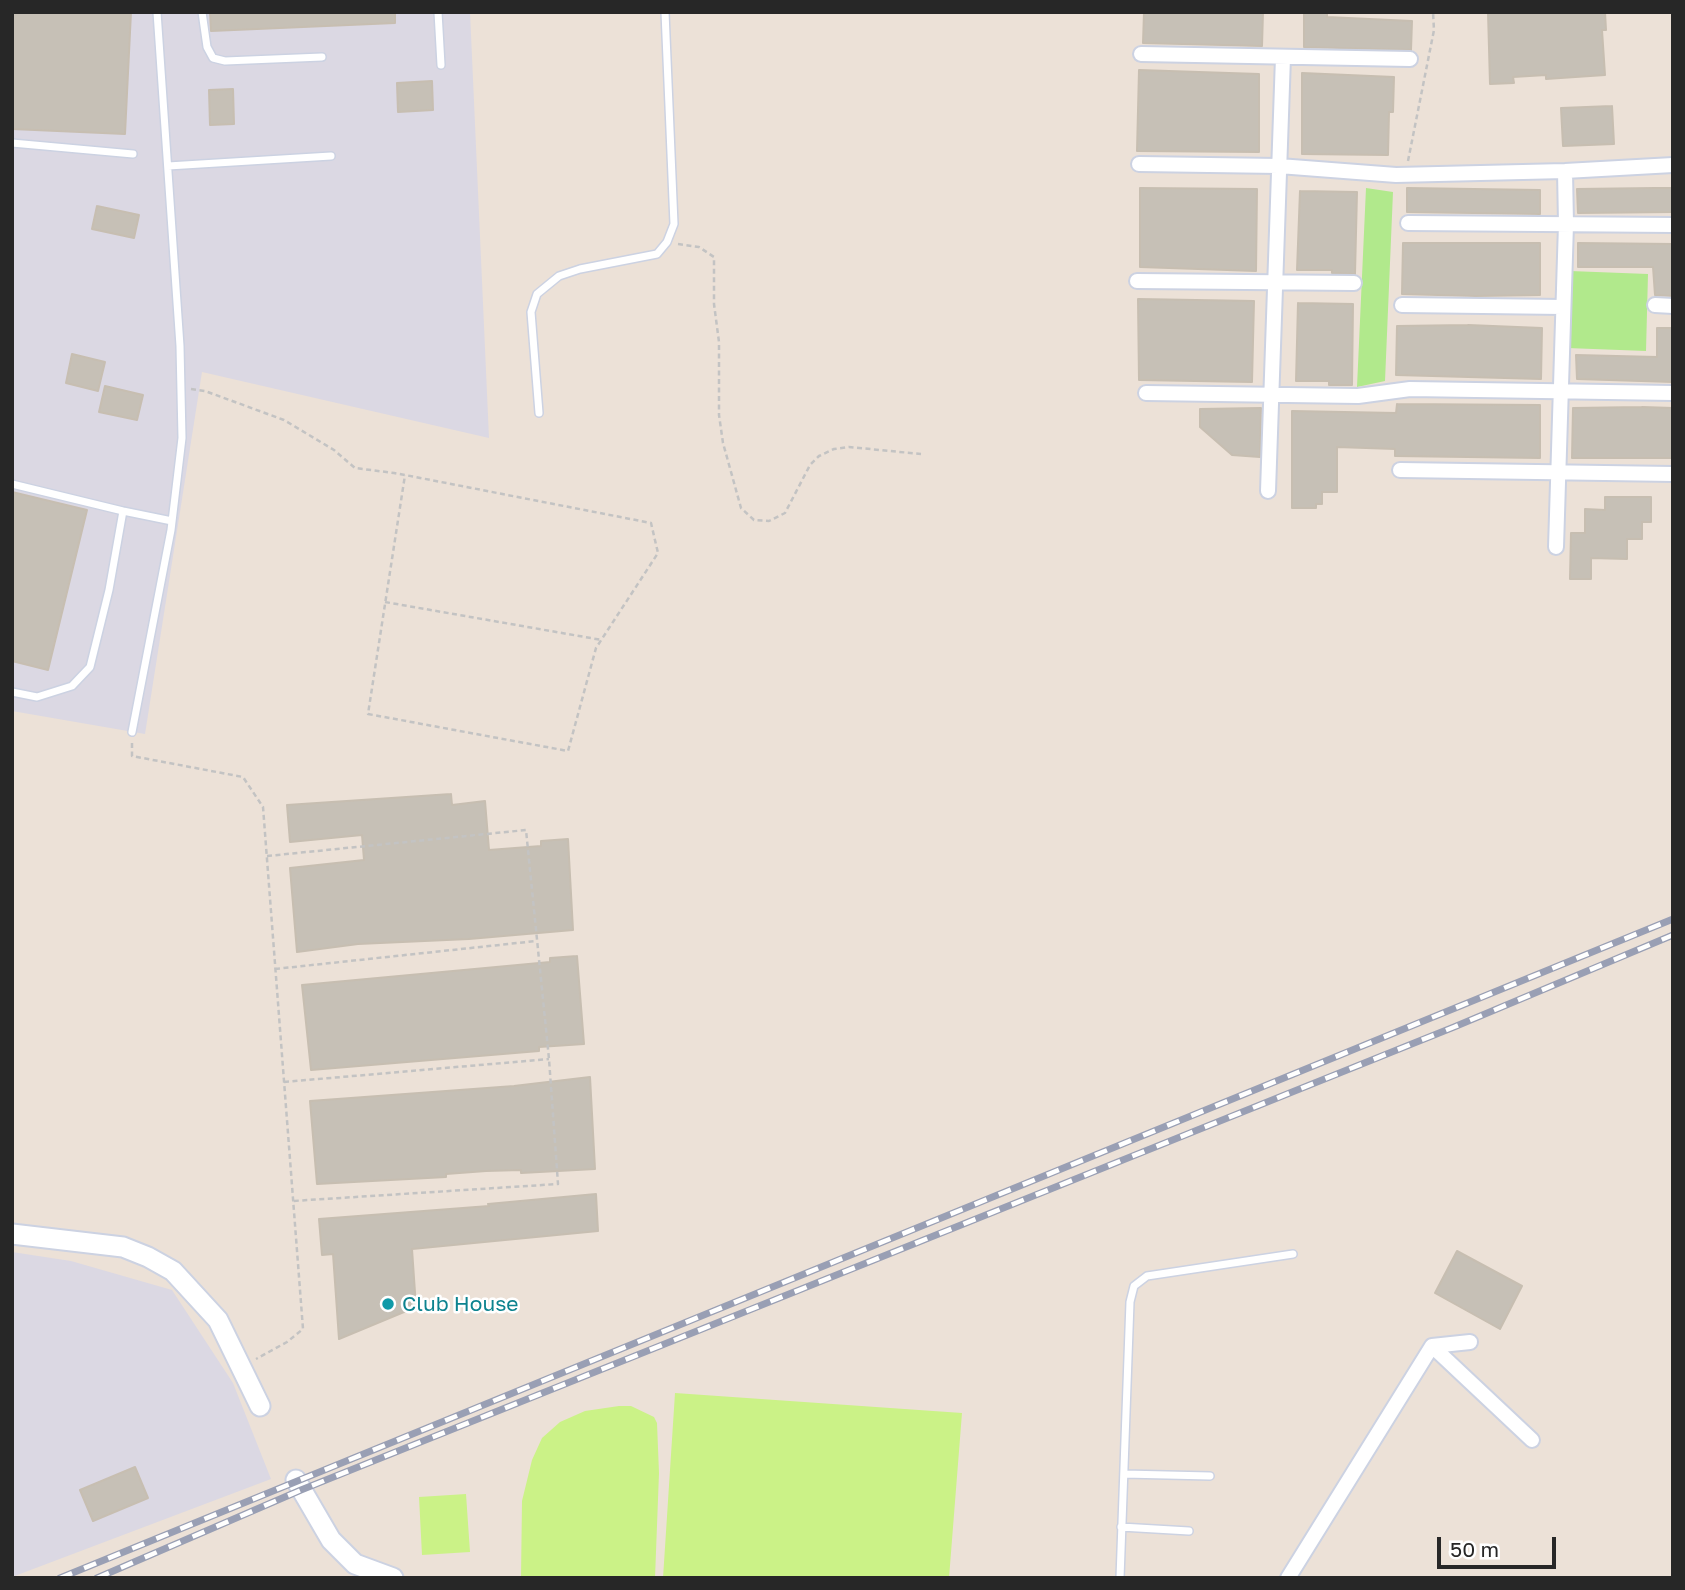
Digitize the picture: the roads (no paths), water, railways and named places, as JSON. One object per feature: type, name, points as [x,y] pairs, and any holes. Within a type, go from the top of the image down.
[{"type":"main road","points":[[12,1234],[123,1247],[173,1271],[218,1320],[260,1406]]},
{"type":"main road","points":[[296,1480],[331,1540],[355,1564],[393,1578]]},
{"type":"street","points":[[1142,54],[1410,59]]},
{"type":"street","points":[[1268,491],[1283,57]]},
{"type":"street","points":[[1139,164],[1279,166],[1405,174],[1565,171],[1673,165]]},
{"type":"street","points":[[1556,547],[1566,224],[1565,171]]},
{"type":"street","points":[[1408,223],[1673,225]]},
{"type":"street","points":[[1138,281],[1354,283]]},
{"type":"street","points":[[1402,305],[1563,307]]},
{"type":"street","points":[[1655,305],[1673,306]]},
{"type":"street","points":[[1146,393],[1358,396],[1410,389],[1673,393]]},
{"type":"street","points":[[1400,470],[1673,474]]},
{"type":"street","points":[[1432,1346],[1470,1342]]},
{"type":"street","points":[[1432,1346],[1532,1440]]},
{"type":"street","points":[[1288,1578],[1432,1346]]},
{"type":"lane","points":[[132,732],[172,521],[182,438],[157,12]]},
{"type":"lane","points":[[202,12],[207,47],[213,58],[225,61],[322,57]]},
{"type":"lane","points":[[438,12],[441,65]]},
{"type":"lane","points":[[539,413],[531,312],[537,294],[559,276],[580,269],[657,254],[667,242],[674,224],[665,12]]},
{"type":"lane","points":[[12,144],[134,154]]},
{"type":"lane","points":[[168,166],[331,156]]},
{"type":"lane","points":[[12,484],[172,521]]},
{"type":"lane","points":[[12,692],[37,697],[72,686],[90,667],[109,590],[122,511]]},
{"type":"lane","points":[[1120,1578],[1130,1302],[1134,1286],[1147,1276],[1293,1254]]},
{"type":"lane","points":[[1124,1474],[1210,1476]]},
{"type":"lane","points":[[1121,1527],[1189,1531]]},
{"type":"railway","points":[[60,1578],[1673,919]]},
{"type":"railway","points":[[97,1578],[301,1490],[1454,1027],[1673,935]]},
{"type":"place","name":"Club House","points":[[388,1304]]}]
